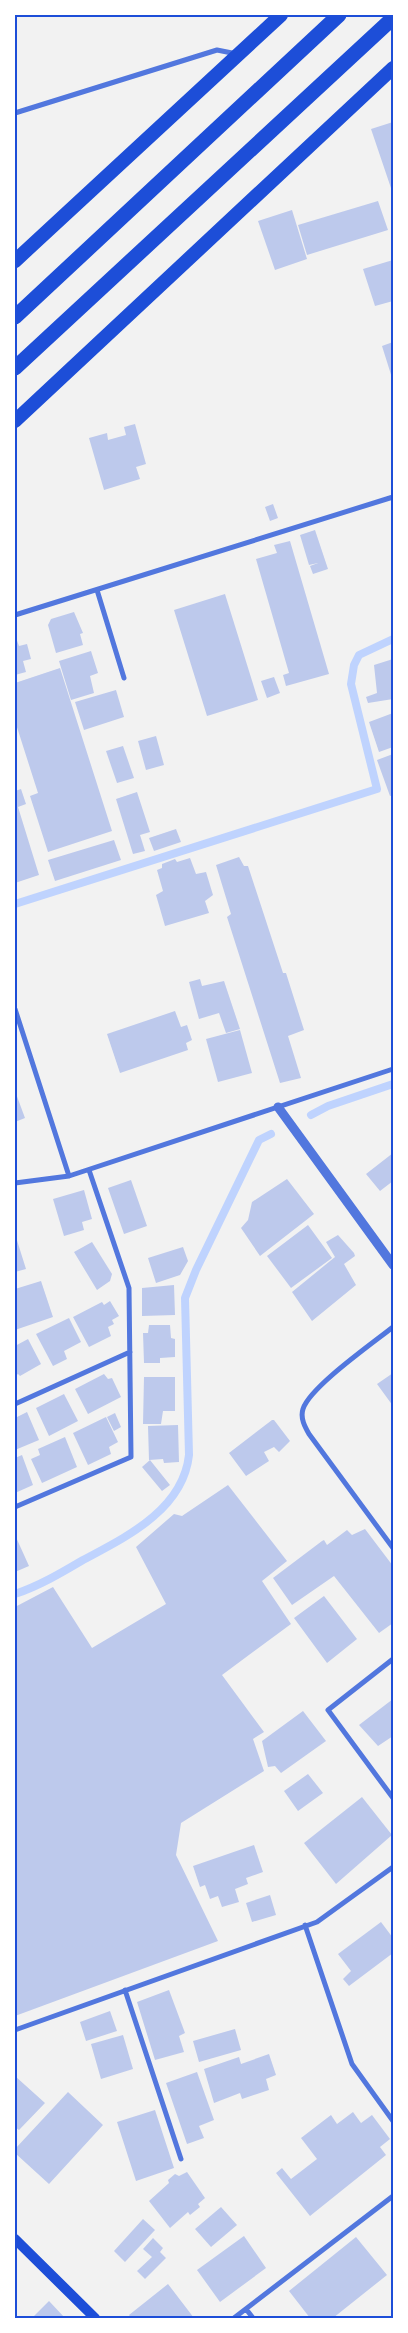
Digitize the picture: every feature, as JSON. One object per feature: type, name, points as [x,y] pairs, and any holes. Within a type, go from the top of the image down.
[{"type":"highway","points":[[15,261],[281,15]]},
{"type":"highway","points":[[15,318],[339,15]]},
{"type":"highway","points":[[15,368],[393,18]]},
{"type":"highway","points":[[15,421],[393,68]]},
{"type":"main road","points":[[15,2239],[95,2318]]},
{"type":"street","points":[[15,113],[217,50],[238,55]]},
{"type":"street","points":[[15,615],[393,498]]},
{"type":"street","points":[[97,590],[124,678]]},
{"type":"street","points":[[15,1008],[69,1176]]},
{"type":"street","points":[[15,1183],[69,1176],[89,1170],[393,1069]]},
{"type":"street","points":[[278,1107],[393,1265]]},
{"type":"street","points":[[15,1507],[131,1457],[129,1288],[89,1170]]},
{"type":"street","points":[[393,1326],[315,1391],[302,1410],[303,1421],[309,1434],[393,1548]]},
{"type":"street","points":[[15,1404],[130,1352]]},
{"type":"street","points":[[393,1659],[328,1710],[393,1798]]},
{"type":"street","points":[[15,2030],[317,1922],[393,1867]]},
{"type":"street","points":[[305,1925],[352,2064],[393,2121]]},
{"type":"street","points":[[125,1990],[180,2159]]},
{"type":"street","points":[[234,2318],[393,2196]]},
{"type":"street","points":[[246,2309],[253,2318]]},
{"type":"building","points":[[393,122],[393,194],[371,129]]},
{"type":"building","points":[[378,201],[388,230],[307,255],[298,225]]},
{"type":"building","points":[[292,210],[307,259],[275,270],[258,221]]},
{"type":"building","points":[[393,260],[393,301],[375,306],[363,269]]},
{"type":"building","points":[[393,342],[393,381],[382,346]]},
{"type":"building","points":[[135,424],[146,464],[136,467],[140,479],[104,490],[89,438],[107,433],[108,440],[126,435],[124,427]]},
{"type":"building","points":[[273,504],[278,518],[270,521],[265,507]]},
{"type":"building","points":[[315,530],[328,569],[313,574],[310,566],[318,563],[309,565],[300,535]]},
{"type":"building","points":[[290,541],[329,674],[286,686],[283,675],[289,673],[256,559],[277,553],[274,545]]},
{"type":"building","points":[[225,594],[258,700],[207,716],[174,610]]},
{"type":"building","points":[[74,612],[83,633],[80,634],[83,645],[56,653],[48,625],[51,619]]},
{"type":"building","points":[[15,635],[19,646],[27,644],[31,659],[23,661],[26,672],[15,675]]},
{"type":"building","points":[[91,651],[98,673],[90,676],[94,693],[71,700],[59,661]]},
{"type":"building","points":[[393,659],[393,699],[368,703],[366,697],[377,693],[374,665]]},
{"type":"building","points":[[60,668],[112,831],[48,852],[30,796],[38,793],[15,721],[15,683]]},
{"type":"building","points":[[274,677],[280,693],[267,698],[261,681]]},
{"type":"building","points":[[116,690],[124,717],[84,730],[75,702]]},
{"type":"building","points":[[393,713],[393,747],[379,752],[369,722]]},
{"type":"building","points":[[156,736],[164,765],[146,770],[138,741]]},
{"type":"building","points":[[123,746],[134,778],[117,783],[106,751]]},
{"type":"building","points":[[393,754],[393,795],[390,796],[377,760]]},
{"type":"building","points":[[21,789],[26,804],[18,807],[39,875],[15,883],[15,791]]},
{"type":"building","points":[[137,792],[150,832],[140,835],[145,851],[133,854],[116,799]]},
{"type":"building","points":[[176,829],[181,842],[154,851],[149,838]]},
{"type":"building","points":[[114,840],[121,860],[55,881],[48,860]]},
{"type":"building","points":[[239,857],[244,866],[248,866],[304,1030],[288,1036],[301,1078],[280,1083],[227,917],[231,914],[216,865]]},
{"type":"building","points":[[190,858],[196,874],[206,872],[213,895],[205,901],[209,913],[165,926],[156,895],[163,891],[157,870],[162,868],[162,864],[175,859],[177,862]]},
{"type":"building","points":[[200,979],[202,986],[224,981],[240,1029],[226,1033],[219,1013],[199,1019],[189,982]]},
{"type":"building","points":[[175,1011],[181,1027],[187,1025],[192,1040],[186,1043],[188,1050],[120,1073],[107,1034]]},
{"type":"building","points":[[240,1030],[252,1073],[218,1082],[206,1039]]},
{"type":"building","points":[[15,1091],[25,1118],[15,1122]]},
{"type":"building","points":[[393,1153],[393,1181],[380,1191],[366,1174]]},
{"type":"building","points":[[287,1179],[314,1214],[260,1256],[241,1228],[248,1220],[252,1202]]},
{"type":"building","points":[[131,1180],[147,1226],[124,1234],[108,1188]]},
{"type":"building","points":[[84,1190],[92,1219],[82,1222],[84,1230],[64,1236],[53,1199]]},
{"type":"building","points":[[308,1225],[332,1258],[291,1288],[267,1256]]},
{"type":"building","points":[[15,1234],[26,1269],[15,1272]]},
{"type":"building","points":[[338,1235],[354,1253],[355,1256],[344,1264],[356,1285],[312,1321],[292,1292],[335,1257],[326,1242]]},
{"type":"building","points":[[92,1242],[112,1274],[110,1281],[97,1290],[74,1252]]},
{"type":"building","points":[[183,1247],[188,1261],[180,1275],[156,1283],[148,1258]]},
{"type":"building","points":[[41,1281],[53,1317],[15,1330],[15,1289]]},
{"type":"building","points":[[174,1285],[175,1315],[142,1316],[142,1288]]},
{"type":"building","points":[[110,1301],[119,1316],[112,1320],[114,1324],[108,1327],[111,1336],[89,1347],[73,1317],[102,1302],[104,1305]]},
{"type":"building","points":[[69,1318],[81,1342],[64,1351],[67,1359],[53,1366],[36,1334]]},
{"type":"building","points":[[149,1325],[170,1325],[171,1338],[175,1339],[175,1357],[160,1358],[160,1363],[144,1363],[143,1333],[148,1333]]},
{"type":"building","points":[[28,1339],[41,1364],[20,1376],[18,1374],[15,1376],[15,1346]]},
{"type":"building","points":[[393,1373],[393,1406],[377,1384]]},
{"type":"building","points":[[104,1374],[108,1379],[112,1378],[121,1397],[88,1414],[75,1389]]},
{"type":"building","points":[[144,1377],[175,1377],[175,1411],[163,1411],[161,1424],[143,1424]]},
{"type":"building","points":[[64,1394],[78,1421],[49,1436],[36,1408]]},
{"type":"building","points":[[27,1412],[39,1440],[15,1450],[15,1418]]},
{"type":"building","points":[[115,1413],[121,1427],[114,1431],[107,1417]]},
{"type":"building","points":[[106,1417],[118,1442],[109,1447],[111,1454],[88,1465],[73,1433]]},
{"type":"building","points":[[274,1420],[290,1441],[279,1452],[274,1447],[264,1452],[269,1461],[246,1476],[229,1453]]},
{"type":"building","points":[[178,1425],[179,1462],[164,1463],[163,1459],[149,1460],[148,1426]]},
{"type":"building","points":[[65,1437],[77,1467],[42,1483],[31,1459],[40,1455],[38,1449]]},
{"type":"building","points":[[22,1455],[33,1485],[15,1493],[15,1458]]},
{"type":"building","points":[[150,1460],[170,1485],[162,1491],[142,1467]]},
{"type":"building","points":[[228,1485],[287,1561],[262,1581],[291,1624],[222,1675],[264,1732],[253,1739],[264,1771],[181,1823],[176,1855],[218,1941],[15,2016],[15,1607],[53,1587],[92,1648],[166,1604],[136,1547],[174,1514],[182,1516]]},
{"type":"building","points":[[365,1529],[393,1566],[393,1623],[379,1633],[334,1576],[292,1605],[273,1578],[322,1541],[324,1540],[327,1545],[347,1530],[352,1535]]},
{"type":"building","points":[[15,1535],[29,1566],[15,1572]]},
{"type":"building","points":[[324,1596],[357,1639],[327,1663],[294,1618]]},
{"type":"building","points":[[393,1699],[393,1736],[378,1746],[359,1725]]},
{"type":"building","points":[[303,1711],[326,1741],[281,1773],[275,1766],[268,1767],[262,1741]]},
{"type":"building","points":[[308,1774],[323,1793],[298,1811],[284,1791]]},
{"type":"building","points":[[362,1797],[392,1835],[336,1884],[304,1843]]},
{"type":"building","points":[[254,1845],[263,1872],[246,1878],[248,1884],[235,1889],[239,1902],[222,1907],[218,1896],[210,1899],[205,1885],[200,1887],[193,1866]]},
{"type":"building","points":[[270,1895],[276,1915],[252,1922],[246,1903]]},
{"type":"building","points":[[381,1922],[393,1938],[393,1953],[349,1986],[343,1979],[351,1971],[338,1954]]},
{"type":"building","points":[[169,1990],[185,2033],[179,2036],[184,2052],[155,2060],[137,2002]]},
{"type":"building","points":[[110,2011],[117,2031],[86,2041],[80,2022]]},
{"type":"building","points":[[235,2029],[241,2050],[199,2062],[193,2041]]},
{"type":"building","points":[[123,2035],[133,2069],[101,2079],[91,2044]]},
{"type":"building","points":[[269,2054],[276,2075],[266,2079],[269,2090],[242,2099],[240,2093],[214,2103],[204,2069],[239,2057],[241,2064]]},
{"type":"building","points":[[197,2072],[214,2120],[199,2126],[204,2138],[187,2144],[166,2083]]},
{"type":"building","points":[[15,2076],[45,2103],[19,2130],[15,2127]]},
{"type":"building","points":[[68,2092],[103,2125],[49,2184],[15,2153],[15,2149]]},
{"type":"building","points":[[155,2110],[174,2168],[136,2181],[117,2122]]},
{"type":"building","points":[[353,2112],[361,2123],[372,2115],[390,2139],[380,2147],[386,2155],[310,2216],[276,2173],[282,2168],[291,2179],[317,2159],[301,2138],[331,2115],[337,2124]]},
{"type":"building","points":[[187,2172],[205,2198],[198,2204],[200,2207],[190,2215],[188,2212],[170,2228],[149,2201],[169,2183],[168,2180],[175,2174],[179,2176]]},
{"type":"building","points":[[221,2207],[237,2225],[211,2247],[195,2229]]},
{"type":"building","points":[[143,2219],[155,2230],[125,2262],[114,2251]]},
{"type":"building","points":[[244,2236],[266,2268],[220,2302],[197,2270]]},
{"type":"building","points":[[356,2237],[387,2275],[333,2318],[310,2318],[289,2291]]},
{"type":"building","points":[[153,2238],[163,2248],[160,2252],[166,2258],[145,2279],[137,2271],[152,2257],[143,2249]]},
{"type":"building","points":[[168,2284],[194,2318],[131,2318],[129,2315]]},
{"type":"building","points":[[49,2301],[65,2318],[32,2318]]},
{"type":"waterway","points":[[15,904],[377,789],[351,684],[354,665],[359,655],[393,639]]},
{"type":"waterway","points":[[311,1115],[328,1106],[393,1084]]},
{"type":"waterway","points":[[15,1594],[50,1579],[117,1542],[150,1520],[176,1491],[184,1474],[189,1455],[185,1298],[196,1270],[259,1140],[271,1134]]}]
